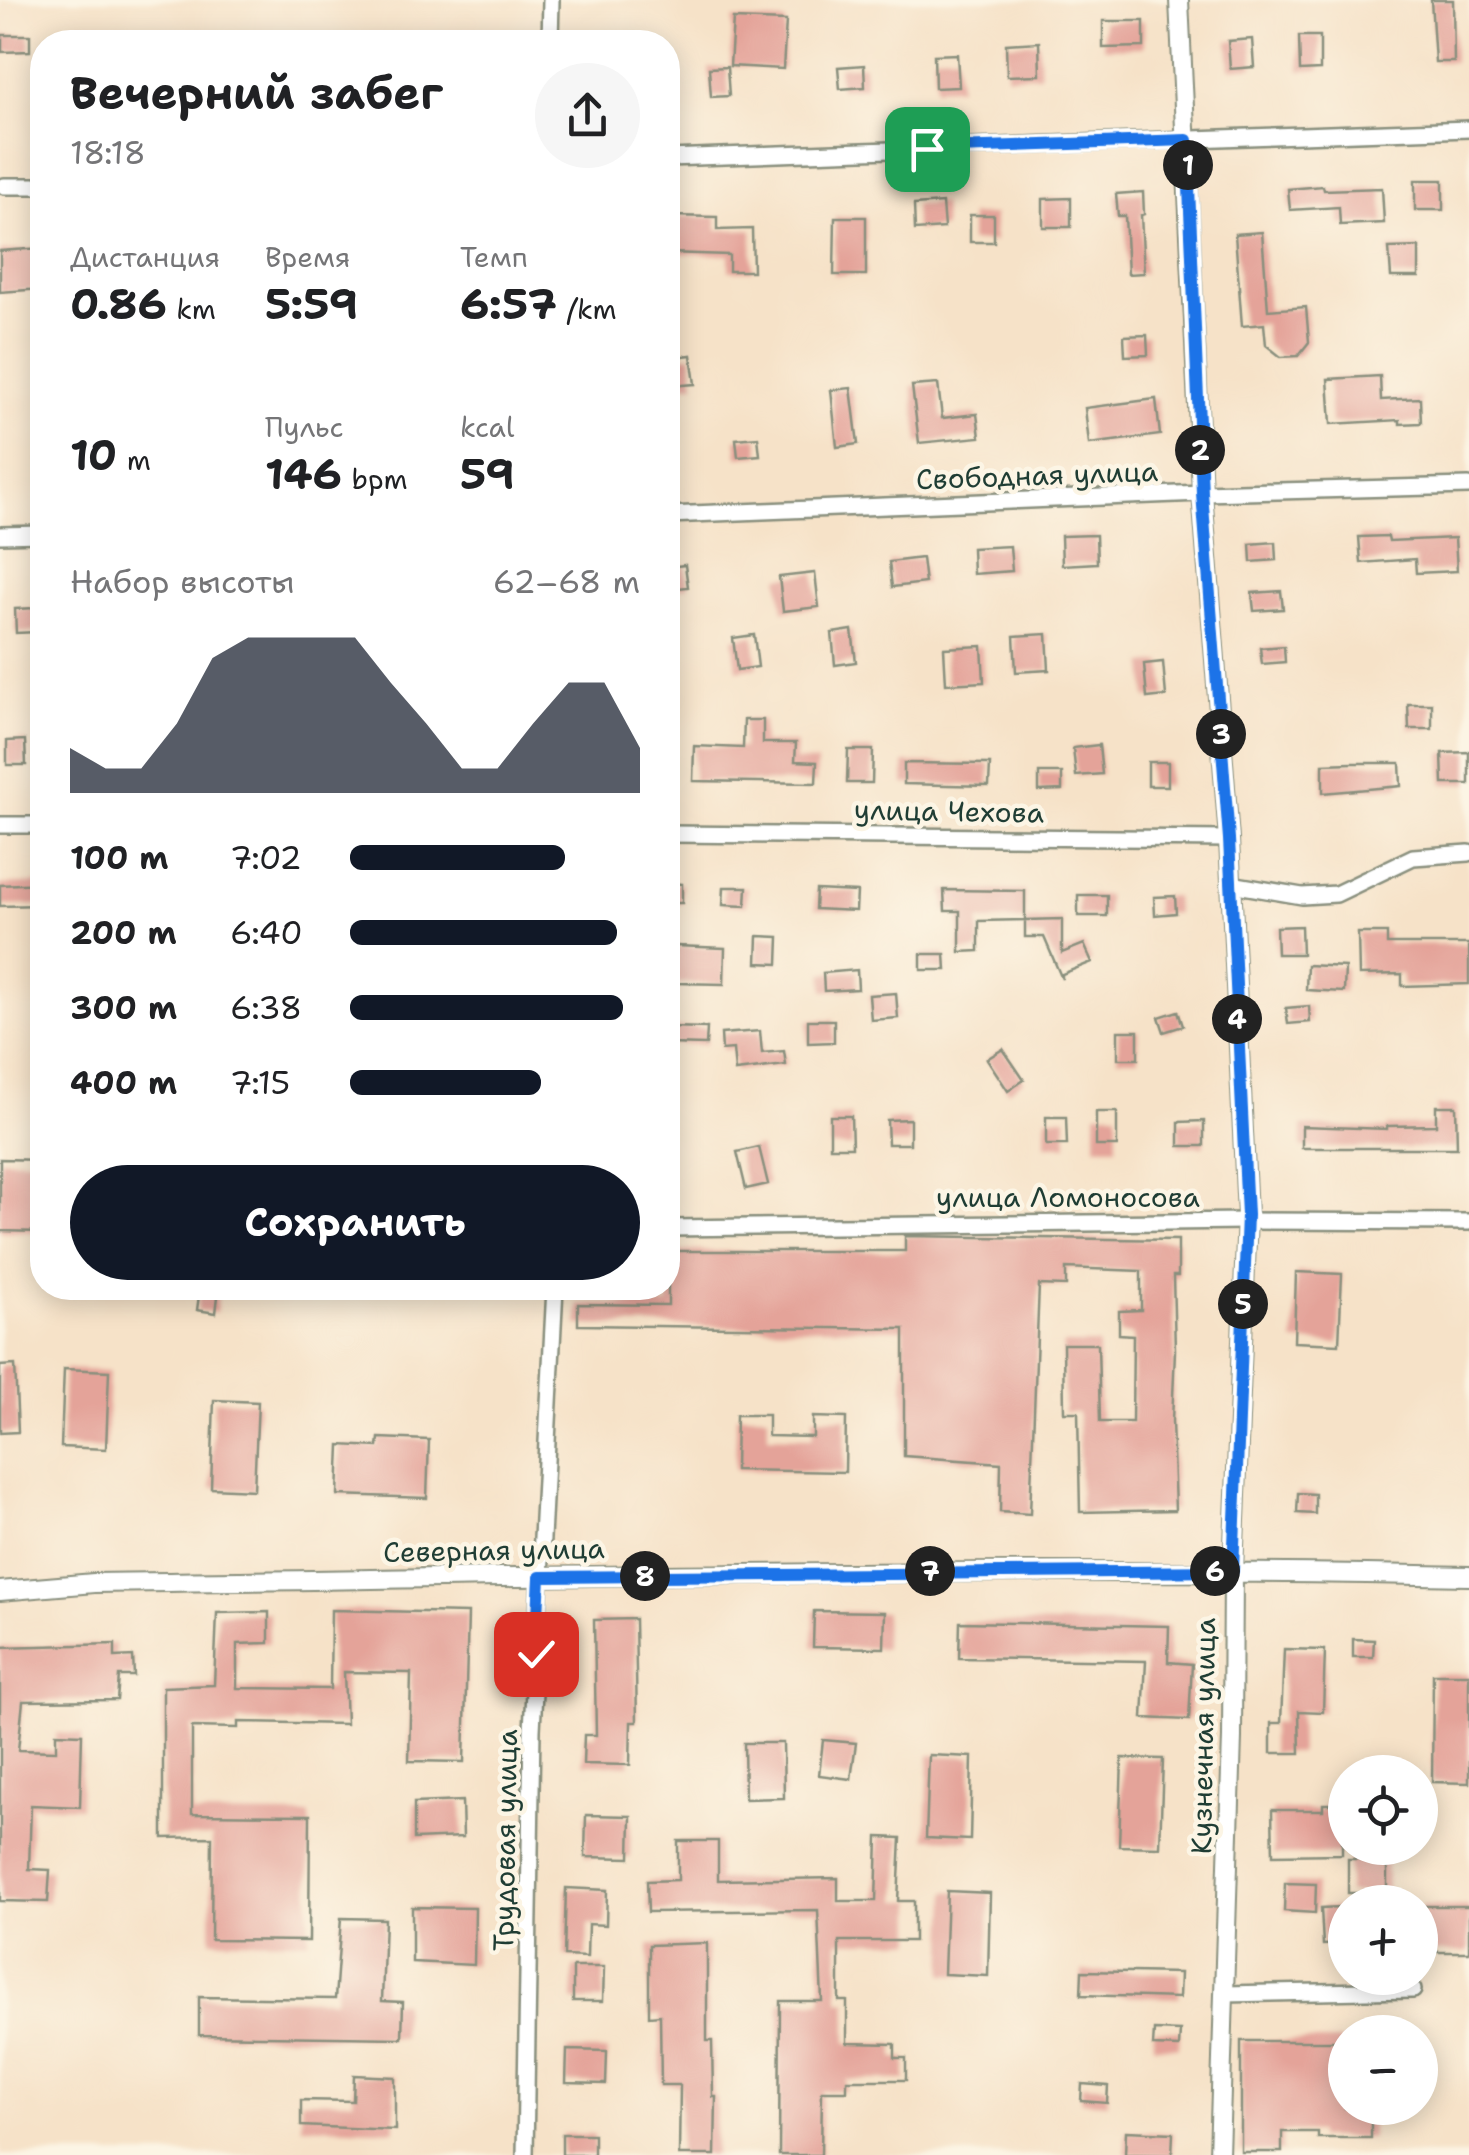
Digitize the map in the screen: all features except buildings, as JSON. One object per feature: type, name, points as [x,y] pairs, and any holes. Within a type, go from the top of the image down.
[{"type":"street","points":[[550,30],[551,0]]},
{"type":"street","name":"Кузнечная улица","points":[[1179,0],[1202,493],[1229,839],[1246,1221],[1218,2155]]},
{"type":"street","points":[[680,158],[1469,129]]},
{"type":"street","points":[[4,186],[30,186]]},
{"type":"street","name":"Свободная улица","points":[[680,515],[1469,486]]},
{"type":"street","points":[[0,535],[30,534]]},
{"type":"street","points":[[0,825],[30,826]]},
{"type":"street","name":"улица Чехова","points":[[680,834],[1229,839]]},
{"type":"street","points":[[1231,884],[1302,896],[1336,894],[1412,857],[1469,853]]},
{"type":"street","name":"улица Ломоносова","points":[[680,1228],[1469,1222]]},
{"type":"street","name":"Трудовая улица","points":[[525,2155],[531,1750],[554,1300]]},
{"type":"street","name":"Северная улица","points":[[0,1591],[94,1582],[540,1577],[1233,1571],[1469,1576]]},
{"type":"street","points":[[1225,1994],[1328,1992]]},
{"type":"route","points":[[536,1654],[540,1577],[1233,1571],[1247,1215],[1229,839],[1202,493],[1187,140],[927,149]]}]
